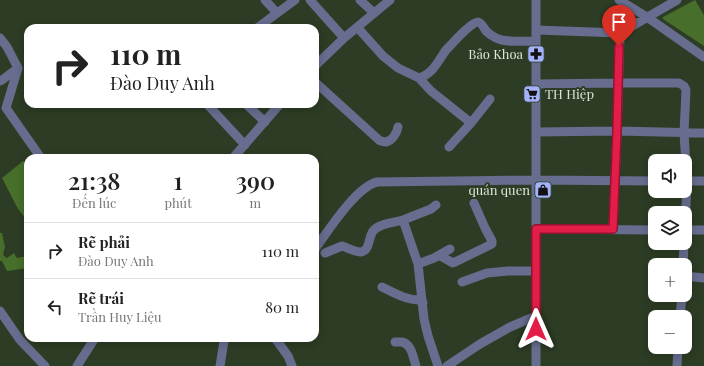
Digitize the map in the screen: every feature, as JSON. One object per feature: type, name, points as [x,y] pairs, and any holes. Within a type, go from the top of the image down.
[{"type":"street","points":[[265,0],[276,14]]},
{"type":"street","points":[[262,24],[295,0]]},
{"type":"street","points":[[310,0],[344,38]]},
{"type":"street","points":[[360,0],[374,14]]},
{"type":"street","points":[[319,62],[344,38],[390,0]]},
{"type":"street","points":[[536,0],[536,366]]},
{"type":"street","points":[[619,0],[647,17],[704,57]]},
{"type":"street","points":[[536,30],[620,34],[677,0]]},
{"type":"street","points":[[419,78],[425,77],[462,33],[478,22],[481,23],[491,35],[501,40],[536,41]]},
{"type":"street","points":[[357,27],[383,56],[398,68],[419,78],[431,91],[471,123]]},
{"type":"street","points":[[613,229],[620,34]]},
{"type":"street","points":[[0,38],[7,47],[18,68],[3,110],[38,154]]},
{"type":"street","points":[[0,81],[18,68]]},
{"type":"street","points":[[536,84],[679,83],[684,86],[686,90],[684,133],[685,154]]},
{"type":"street","points":[[319,86],[379,140],[386,142],[391,140],[396,134],[398,127]]},
{"type":"street","points":[[449,147],[490,99]]},
{"type":"street","points":[[211,108],[245,145]]},
{"type":"street","points":[[250,108],[265,122]]},
{"type":"street","points":[[237,154],[277,108]]},
{"type":"street","points":[[536,132],[617,131],[704,133]]},
{"type":"street","points":[[319,244],[354,198],[363,189],[373,183],[536,180],[648,180]]},
{"type":"street","points":[[692,181],[704,181]]},
{"type":"street","points":[[439,254],[453,263],[492,244],[492,241],[474,203]]},
{"type":"street","points":[[325,253],[342,246],[358,252],[365,251],[368,247],[371,234],[377,228],[403,220],[431,209],[436,205]]},
{"type":"street","points":[[403,220],[418,264],[424,319],[438,366]]},
{"type":"street","points":[[536,229],[648,230]]},
{"type":"street","points":[[692,229],[704,230]]},
{"type":"street","points":[[418,264],[434,258],[450,249]]},
{"type":"street","points":[[462,282],[487,273],[536,271]]},
{"type":"street","points":[[692,277],[704,278]]},
{"type":"street","points":[[382,287],[411,300],[422,300]]},
{"type":"street","points":[[0,311],[20,340],[45,366]]},
{"type":"street","points":[[447,366],[480,344],[510,327],[536,316]]},
{"type":"street","points":[[77,366],[92,342]]},
{"type":"street","points":[[220,366],[224,342]]},
{"type":"street","points":[[278,342],[288,356],[292,366]]},
{"type":"street","points":[[395,342],[403,342],[408,345],[416,366]]},
{"type":"street","points":[[677,366],[678,354]]},
{"type":"green space","points":[[695,0],[704,15],[704,46],[663,19],[663,17]]},
{"type":"green space","points":[[24,161],[24,217],[18,209],[2,178]]},
{"type":"green space","points":[[0,233],[2,233],[5,247],[3,255],[7,258],[14,253],[17,258],[24,257],[24,269],[7,271],[2,261],[0,261]]},
{"type":"place","name":"Bảo Khoa","points":[[536,54]]},
{"type":"place","name":"TH Hiệp","points":[[532,94]]},
{"type":"place","name":"quán quen","points":[[543,190]]},
{"type":"route","points":[[536,329],[536,229],[613,229],[619,46]]}]
